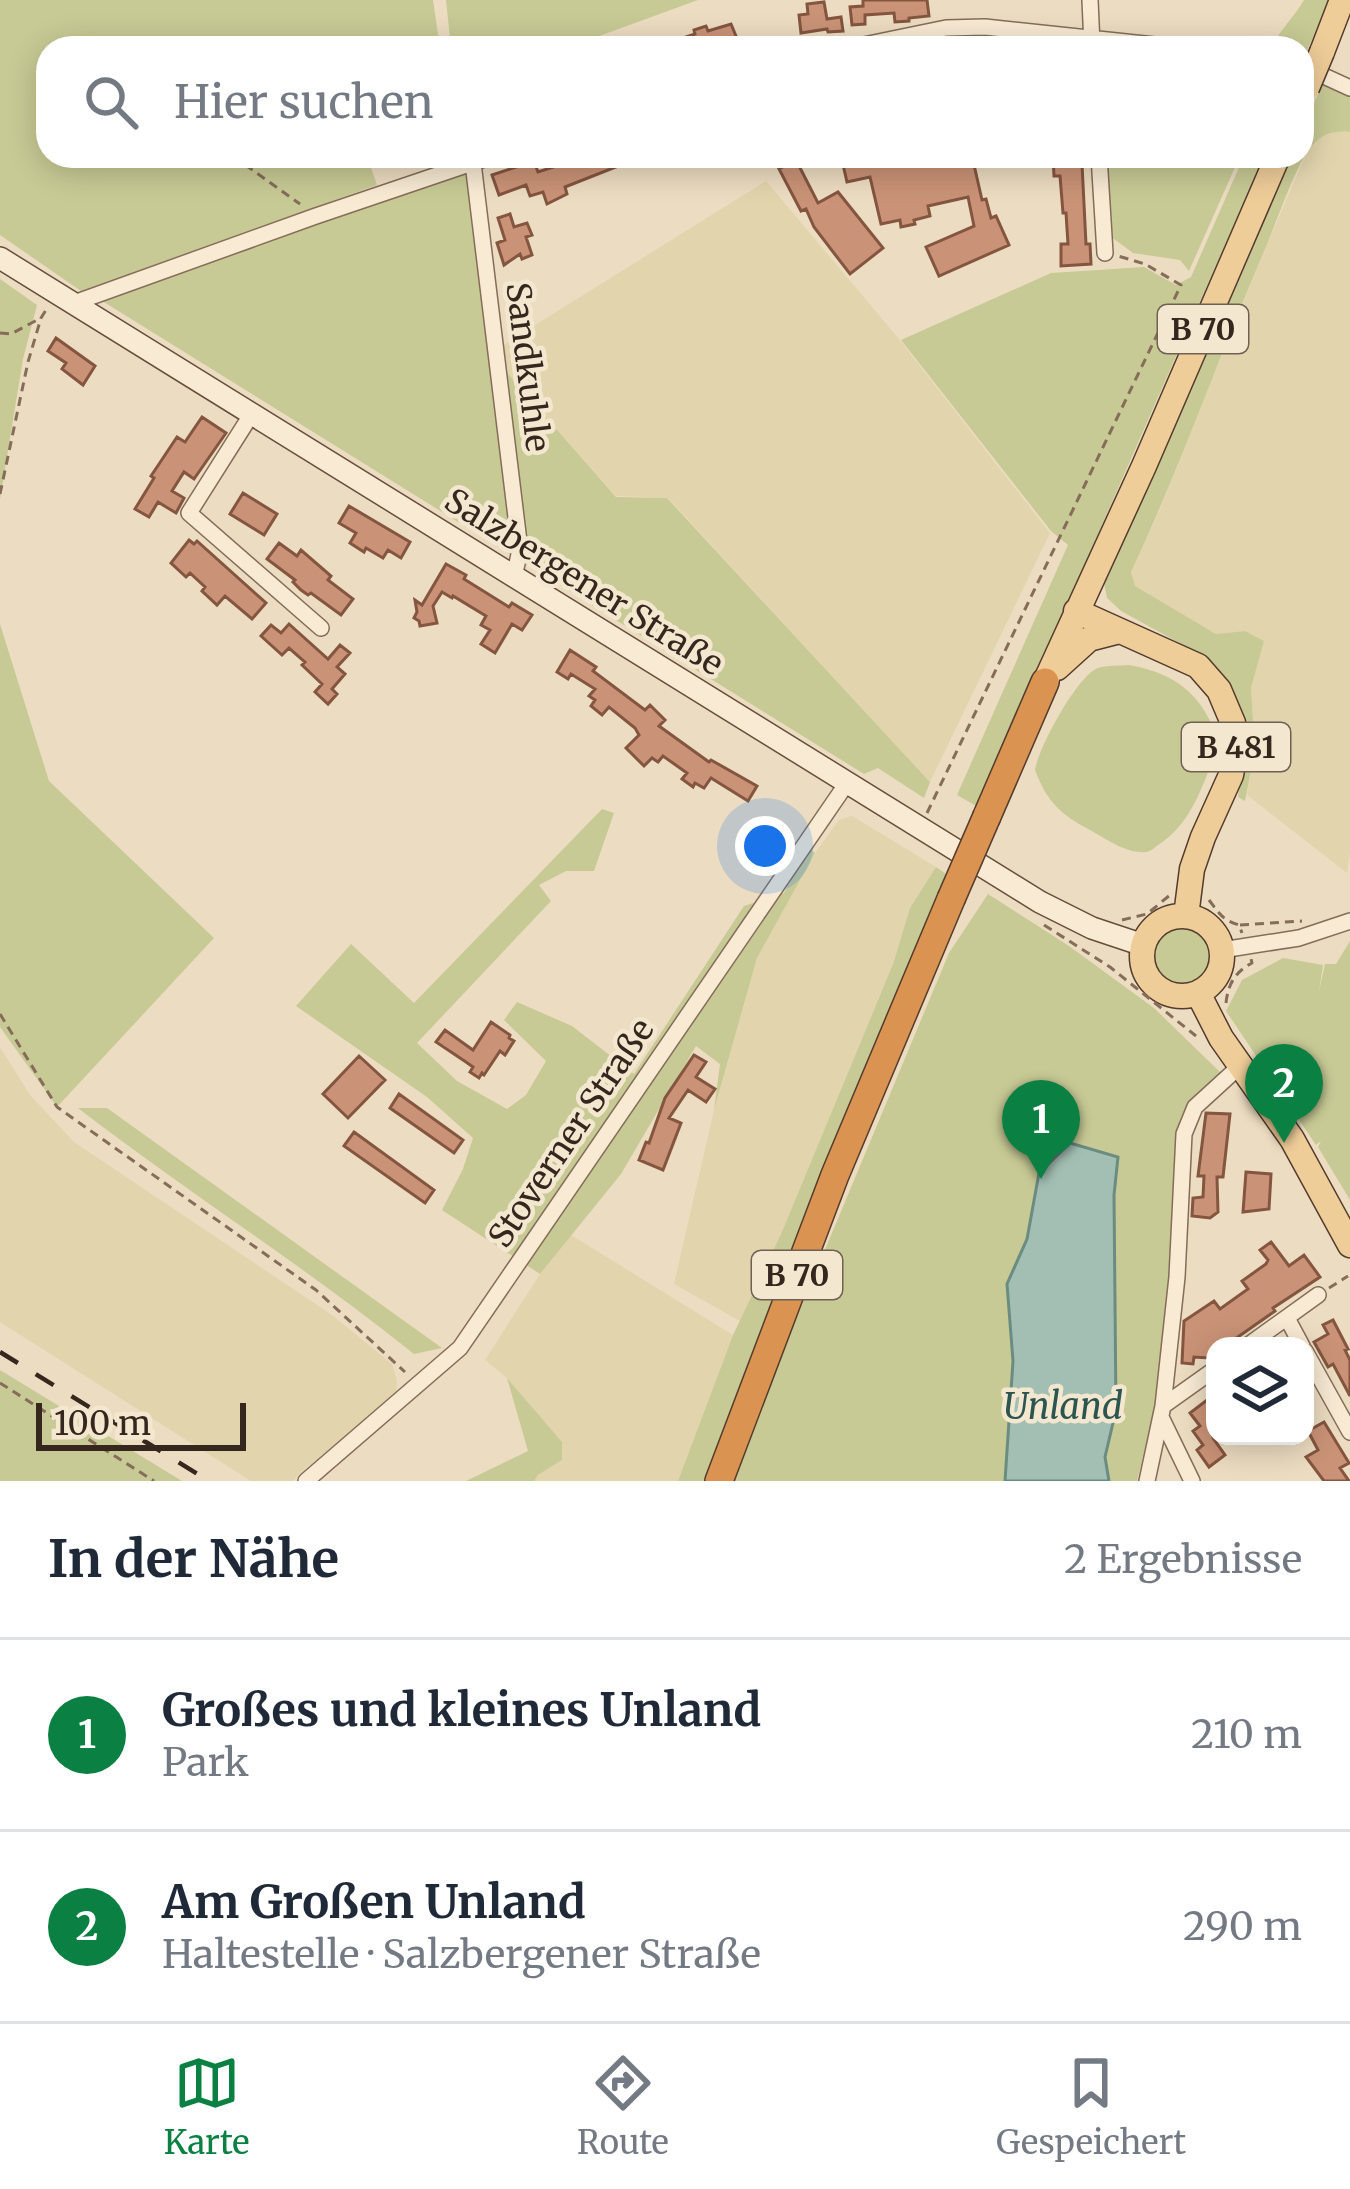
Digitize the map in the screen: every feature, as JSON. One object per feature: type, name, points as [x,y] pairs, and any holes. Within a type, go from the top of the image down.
[{"type":"highway","name":"B 70","points":[[718,1481],[835,1175],[1045,682]]},
{"type":"main road","points":[[1314,63],[1342,0]]},
{"type":"main road","name":"B 70","points":[[1045,682],[1273,168]]},
{"type":"main road","name":"Salzbergener Straße","points":[[0,258],[1040,902],[1092,928],[1143,945]]},
{"type":"main road","name":"B 481","points":[[1076,611],[1198,666],[1219,690],[1233,723],[1232,775],[1192,869],[1187,906]]},
{"type":"main road","name":"B 70","points":[[1045,682],[1089,639],[1120,631]]},
{"type":"main road","points":[[1187,906],[1219,940],[1234,948],[1214,980],[1184,997],[1155,987],[1142,960],[1143,945],[1155,926],[1187,906]]},
{"type":"main road","points":[[1198,993],[1221,1037],[1292,1138],[1350,1245]]},
{"type":"street","points":[[1090,0],[1092,36]]},
{"type":"street","points":[[907,36],[965,27],[1045,36]]},
{"type":"street","points":[[1314,79],[1350,88]]},
{"type":"street","points":[[66,298],[461,168]]},
{"type":"street","name":"Sandkuhle","points":[[473,168],[520,550],[514,577]]},
{"type":"street","points":[[1100,168],[1105,253]]},
{"type":"street","points":[[250,415],[189,513],[321,628]]},
{"type":"street","name":"Stoverner Straße","points":[[306,1481],[460,1348],[847,783]]},
{"type":"street","points":[[1234,948],[1299,938],[1350,921]]},
{"type":"street","points":[[1147,1481],[1162,1411],[1177,1277],[1184,1134],[1195,1107],[1241,1065]]},
{"type":"street","points":[[1260,1337],[1318,1295]]},
{"type":"street","points":[[1287,1318],[1298,1337]]},
{"type":"street","points":[[1314,1366],[1350,1432]]},
{"type":"street","points":[[1162,1411],[1206,1376]]},
{"type":"street","points":[[1162,1411],[1192,1481]]},
{"type":"path","points":[[250,168],[316,216]]},
{"type":"path","points":[[919,808],[927,813],[1181,285],[1145,264],[1105,253]]},
{"type":"path","points":[[0,333],[11,334],[66,298]]},
{"type":"path","points":[[0,494],[40,318]]},
{"type":"path","points":[[1118,920],[1148,914],[1173,894],[1187,906],[1204,896],[1226,921],[1239,925],[1309,920]]},
{"type":"path","points":[[1231,1017],[1228,989],[1238,970],[1252,963],[1234,948],[1239,925]]},
{"type":"path","points":[[0,1015],[58,1107],[316,1290],[420,1386]]},
{"type":"path","points":[[1318,1295],[1348,1276]]},
{"type":"path","points":[[0,1383],[154,1481]]},
{"type":"shaded area","points":[[1350,132],[1347,873],[1247,795],[1255,751],[1251,688],[1263,641],[1245,631],[1216,634],[1134,586],[1131,572],[1300,168],[1314,168],[1314,145],[1323,135]]},
{"type":"shaded area","points":[[766,181],[899,339],[1050,533],[930,782],[668,498],[616,496],[502,367],[500,347]]},
{"type":"shaded area","points":[[852,816],[936,867],[910,908],[893,964],[740,1321],[674,1284],[714,1110],[757,958],[815,853],[839,820]]},
{"type":"shaded area","points":[[0,1047],[30,1095],[74,1142],[332,1315],[392,1364],[396,1397],[293,1481],[251,1481],[0,1322]]},
{"type":"shaded area","points":[[571,1235],[733,1335],[678,1481],[534,1481],[562,1460],[561,1442],[507,1378],[485,1360]]},
{"type":"green space","points":[[0,0],[433,0],[438,36],[36,36],[36,168],[371,168],[377,185],[81,291],[0,235]]},
{"type":"green space","points":[[446,0],[698,0],[599,36],[450,36]]},
{"type":"green space","points":[[1304,0],[1330,0],[1314,36],[1279,36]]},
{"type":"green space","points":[[1322,85],[1350,94],[1350,132],[1333,132],[1314,144],[1314,103]]},
{"type":"green space","points":[[1105,168],[1235,168],[1189,271],[1180,260],[1133,253],[1110,236]]},
{"type":"green space","points":[[1239,168],[1259,168],[978,807],[957,795],[1068,545],[1051,531],[901,340],[1051,273],[1144,267],[1176,285],[1191,277]]},
{"type":"green space","points":[[1285,168],[1298,168],[1131,572],[1135,586],[1216,634],[1245,631],[1264,641],[1251,688],[1255,751],[1245,801],[1238,797],[1246,751],[1196,652],[1121,611],[1107,598],[1107,565]]},
{"type":"green space","points":[[466,170],[509,509],[502,367],[616,497],[667,498],[930,782],[924,798],[878,768],[864,774],[99,299]]},
{"type":"green space","points":[[0,279],[37,305],[23,359],[0,499]]},
{"type":"green space","points":[[0,624],[49,781],[214,938],[57,1107],[0,1027]]},
{"type":"green space","points":[[1129,665],[1162,675],[1187,690],[1206,713],[1219,743],[1181,825],[1146,852],[1122,847],[1070,818],[1044,791],[1035,770],[1051,730],[1080,684],[1098,668]]},
{"type":"green space","points":[[602,809],[614,813],[594,871],[566,871],[539,885],[551,901],[417,1043],[457,1081],[507,1109],[526,1095],[546,1061],[504,1020],[517,1002],[572,1026],[634,1074],[744,906],[784,893],[810,848],[815,853],[757,958],[714,1110],[720,1064],[696,1046],[621,1174],[540,1274],[442,1210],[473,1138],[427,1097],[296,1006],[351,944],[414,1003]]},
{"type":"green space","points":[[936,867],[949,876],[712,1481],[678,1481],[733,1335],[781,1234],[893,964],[910,908]]},
{"type":"green space","points":[[988,894],[1154,1008],[1221,1073],[1183,1113],[1176,1147],[1165,1349],[1137,1481],[733,1481],[763,1398],[949,953]]},
{"type":"green space","points":[[1182,924],[1204,934],[1214,956],[1204,978],[1182,988],[1160,978],[1150,956],[1160,934]]},
{"type":"green space","points":[[1350,941],[1350,1200],[1318,1147],[1321,1141],[1316,1145],[1226,1011],[1242,980],[1283,958],[1323,965],[1319,991],[1325,964],[1336,964]]},
{"type":"green space","points":[[78,1108],[107,1108],[442,1348],[414,1354]]},
{"type":"green space","points":[[0,1370],[182,1481],[0,1481]]},
{"type":"green space","points":[[507,1378],[562,1442],[562,1460],[534,1481],[466,1481],[528,1451]]},
{"type":"water","name":"Unland","points":[[1070,1143],[1118,1157],[1114,1195],[1116,1410],[1105,1457],[1109,1481],[1005,1481],[1013,1361],[1007,1284],[1027,1239],[1039,1173]]},
{"type":"building","points":[[863,0],[927,0],[929,16],[895,22],[894,13],[865,15],[865,24],[852,25],[850,7],[863,6]]},
{"type":"building","points":[[824,2],[827,19],[841,17],[843,31],[801,33],[799,15],[808,14],[807,4]]},
{"type":"building","points":[[731,24],[736,36],[689,36],[706,26],[708,31]]},
{"type":"building","points":[[513,168],[537,168],[538,172],[613,168],[565,187],[567,194],[547,204],[543,192],[530,196],[526,185],[499,195],[492,175]]},
{"type":"building","points":[[800,168],[818,203],[838,192],[883,248],[850,274],[806,209],[801,211],[779,169]]},
{"type":"building","points":[[844,168],[975,168],[982,200],[986,199],[991,218],[996,216],[1009,245],[939,276],[926,247],[974,226],[968,197],[928,206],[930,216],[901,227],[900,220],[881,224],[870,177],[847,182]]},
{"type":"building","points":[[1054,168],[1082,168],[1091,264],[1061,266],[1061,244],[1068,244],[1066,213],[1060,176],[1054,176]]},
{"type":"building","points":[[510,214],[514,227],[527,223],[532,255],[522,259],[520,254],[504,265],[497,243],[505,240],[498,218]]},
{"type":"building","points":[[56,338],[95,366],[83,385],[62,369],[66,363],[48,351]]},
{"type":"building","points":[[202,417],[226,433],[194,479],[184,472],[172,491],[184,498],[176,513],[158,502],[149,517],[135,509],[177,437],[185,442]]},
{"type":"building","points":[[243,493],[277,514],[264,535],[230,514]]},
{"type":"building","points":[[349,506],[410,542],[401,558],[388,550],[383,558],[350,543],[356,533],[339,523]]},
{"type":"building","points":[[189,540],[197,541],[266,603],[252,619],[225,596],[217,605],[190,573],[186,577],[171,563]]},
{"type":"building","points":[[279,543],[297,556],[301,550],[353,599],[341,615],[301,590],[267,559]]},
{"type":"building","points":[[446,564],[509,607],[512,603],[532,615],[522,630],[512,624],[495,653],[481,644],[490,630],[481,625],[486,616],[453,596],[442,592],[433,606],[437,623],[420,626],[414,618],[415,600],[422,605]]},
{"type":"building","points":[[289,624],[328,659],[340,645],[350,653],[337,667],[345,674],[332,689],[337,694],[328,704],[315,692],[322,684],[302,665],[305,662],[289,648],[282,655],[261,636],[271,625],[281,633]]},
{"type":"building","points":[[570,650],[645,710],[650,705],[665,720],[659,726],[709,762],[757,786],[748,801],[711,778],[704,788],[695,783],[693,787],[682,779],[687,773],[663,756],[644,766],[626,748],[639,735],[635,728],[609,707],[602,715],[591,706],[595,700],[589,696],[595,689],[571,674],[568,679],[557,672]]},
{"type":"building","points":[[491,1022],[514,1041],[479,1078],[470,1072],[473,1067],[436,1042],[445,1030],[473,1050]]},
{"type":"building","points":[[694,1055],[706,1062],[696,1077],[715,1089],[706,1102],[688,1090],[669,1118],[681,1123],[663,1170],[639,1160],[665,1098]]},
{"type":"building","points":[[359,1056],[385,1080],[348,1118],[323,1094]]},
{"type":"building","points":[[399,1094],[463,1140],[454,1153],[390,1108]]},
{"type":"building","points":[[1206,1113],[1230,1114],[1223,1177],[1217,1177],[1218,1212],[1210,1218],[1192,1216],[1193,1198],[1203,1197],[1204,1176],[1198,1176]]},
{"type":"building","points":[[354,1132],[434,1190],[425,1203],[344,1146]]},
{"type":"building","points":[[1246,1172],[1271,1174],[1269,1209],[1243,1212]]},
{"type":"building","points":[[1271,1242],[1289,1266],[1304,1255],[1320,1277],[1238,1337],[1206,1337],[1206,1358],[1182,1363],[1184,1321],[1214,1301],[1220,1309],[1248,1289],[1242,1281],[1268,1260],[1260,1250]]},
{"type":"building","points":[[1333,1320],[1348,1349],[1350,1396],[1333,1364],[1328,1367],[1314,1342],[1328,1334],[1323,1325]]},
{"type":"building","points":[[1206,1401],[1206,1445],[1218,1445],[1225,1455],[1209,1467],[1197,1450],[1203,1445],[1193,1431],[1200,1426],[1190,1413]]},
{"type":"building","points":[[1324,1422],[1349,1463],[1340,1468],[1349,1481],[1324,1481],[1306,1457],[1318,1450],[1314,1428]]},
{"type":"railway","points":[[0,1352],[209,1481]]},
{"type":"place","name":"Am Großen Unland","points":[[1284,1143]]},
{"type":"place","name":"Großes und kleines Unland","points":[[1041,1179]]}]
